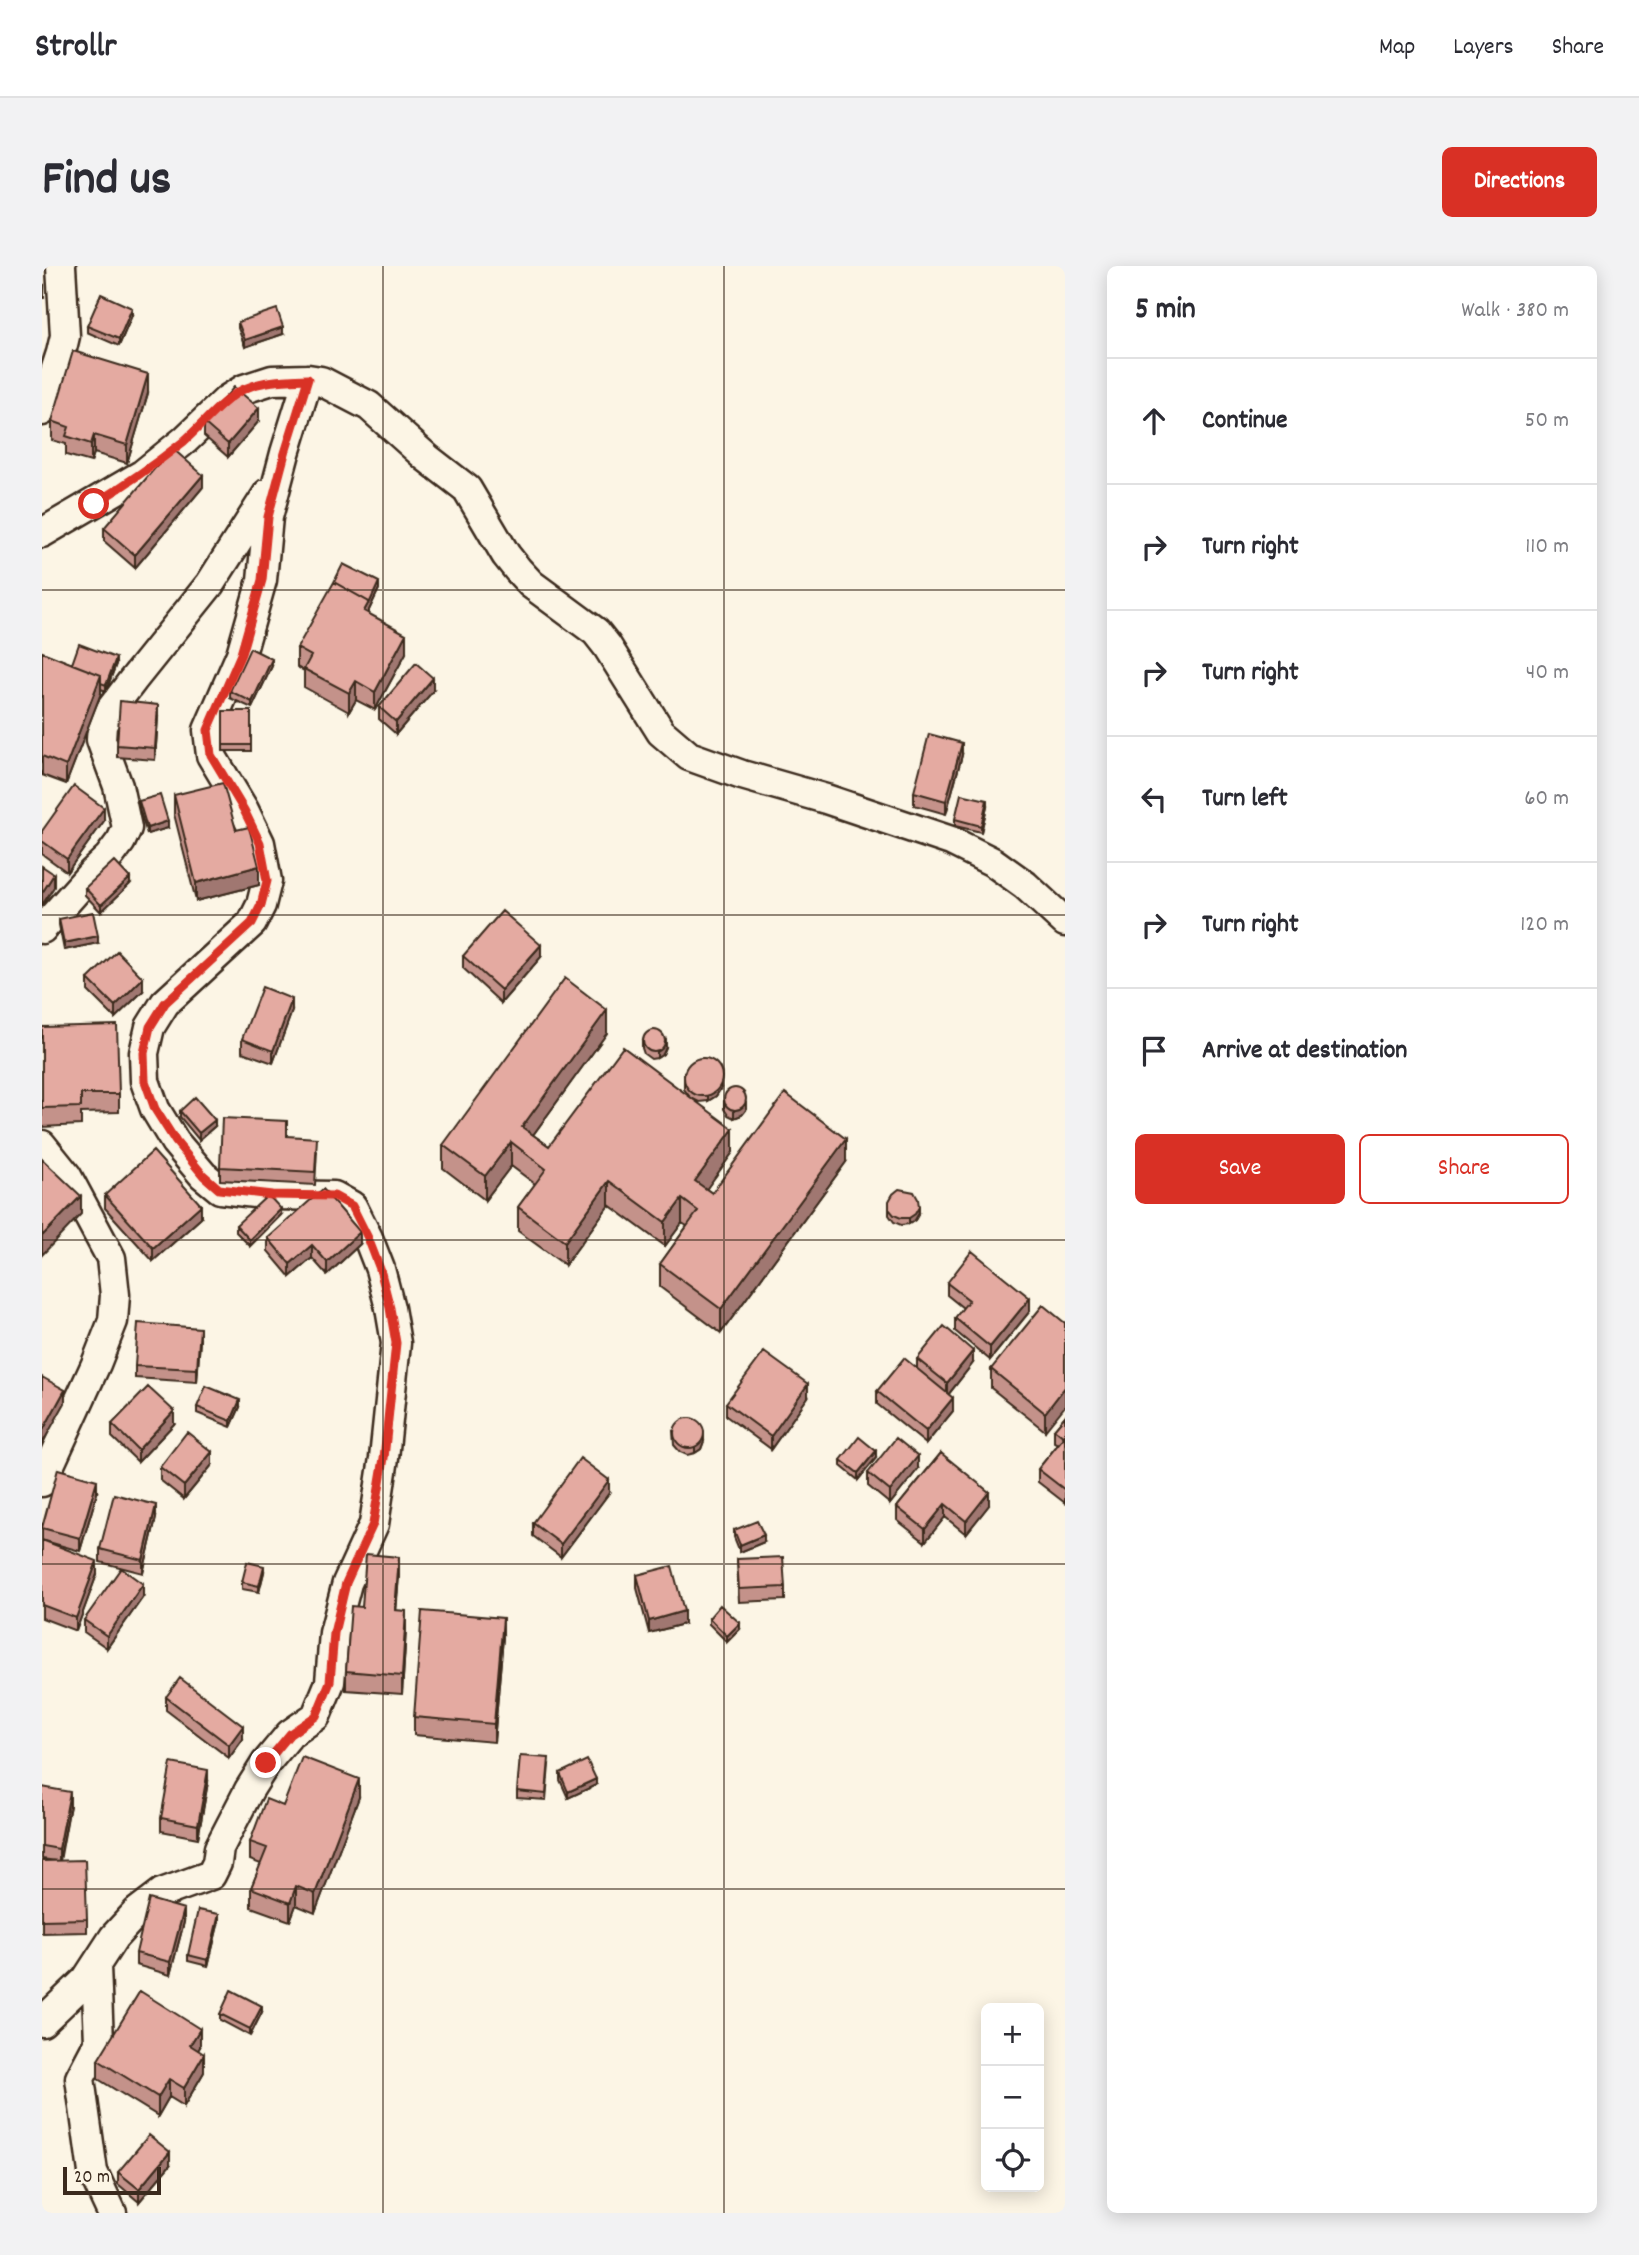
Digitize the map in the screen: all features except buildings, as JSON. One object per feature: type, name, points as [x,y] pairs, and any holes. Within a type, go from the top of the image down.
[{"type":"street","points":[[42,411],[65,336],[61,266]]},
{"type":"street","points":[[42,2022],[86,1980],[114,1937],[143,1908],[162,1893],[211,1875],[217,1863],[219,1848],[260,1772],[290,1734],[316,1716],[330,1682],[334,1633],[346,1583],[373,1524],[384,1458],[396,1343],[380,1269],[352,1206],[334,1196],[272,1195],[219,1189],[203,1175],[176,1142],[155,1109],[145,1081],[144,1053],[150,1027],[165,1003],[252,923],[261,905],[267,881],[260,843],[211,755],[208,730],[244,642],[262,580],[268,517],[308,379]]},
{"type":"street","points":[[42,533],[143,474],[185,440],[228,399],[244,389],[272,380],[321,381],[369,406],[427,458],[467,489],[506,555],[518,570],[531,584],[596,632],[661,732],[689,756],[951,841],[993,862],[1025,884],[1065,922]]},
{"type":"street","points":[[42,929],[109,857],[127,828],[118,786],[101,740],[102,724],[132,680],[210,584],[279,475]]},
{"type":"street","points":[[42,1145],[67,1176],[111,1258],[115,1295],[113,1321],[42,1482]]},
{"type":"street","points":[[96,1966],[99,2042],[80,2078],[93,2172],[111,2213]]},
{"type":"route","points":[[94,504],[143,474],[185,440],[228,399],[244,389],[272,380],[308,379],[268,517],[262,580],[241,654],[208,730],[211,755],[260,843],[267,881],[261,905],[252,923],[165,1003],[150,1027],[144,1053],[145,1081],[155,1109],[176,1142],[203,1175],[219,1189],[239,1193],[334,1196],[352,1206],[380,1269],[390,1308],[396,1343],[384,1458],[373,1524],[346,1583],[334,1633],[330,1682],[316,1716],[290,1734],[266,1763]]}]
